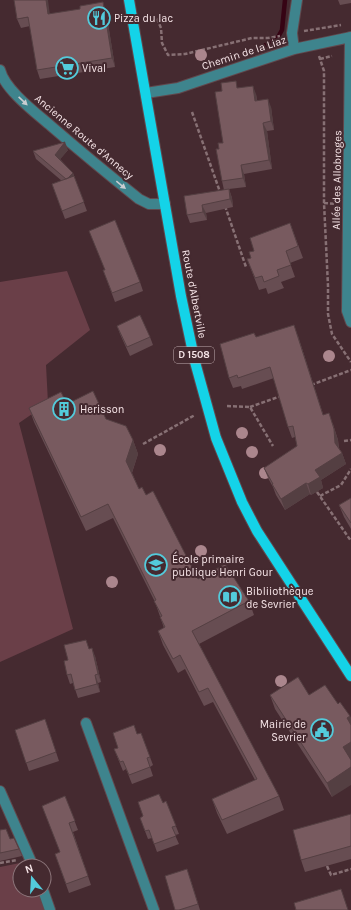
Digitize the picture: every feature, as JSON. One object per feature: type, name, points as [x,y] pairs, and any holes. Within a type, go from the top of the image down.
[{"type":"main road","name":"Route d'Albertville","points":[[129,0],[181,296],[195,362],[216,438],[242,502],[257,531],[351,676]]},
{"type":"street","points":[[294,49],[292,33],[297,0]]},
{"type":"street","name":"Chemin de la Liaz","points":[[146,93],[178,88],[294,49],[350,37]]},
{"type":"street","name":"Allée des Allobroges","points":[[350,37],[348,311],[351,322]]},
{"type":"street","name":"Ancienne Route d'Annecy","points":[[0,70],[2,77],[20,98],[81,153],[138,199],[149,204],[165,204]]},
{"type":"street","points":[[86,723],[154,910]]},
{"type":"street","points":[[0,791],[29,858]]},
{"type":"street","points":[[45,898],[50,910]]},
{"type":"path","points":[[133,23],[157,19],[161,28],[162,43],[168,55],[185,54],[252,38],[268,38]]},
{"type":"path","points":[[292,33],[343,24]]},
{"type":"path","points":[[316,44],[324,70],[324,204],[328,314],[332,334],[351,362]]},
{"type":"path","points":[[320,59],[336,54]]},
{"type":"path","points":[[192,112],[221,193]]},
{"type":"path","points":[[223,200],[246,267]]},
{"type":"path","points":[[308,386],[351,370]]},
{"type":"path","points":[[228,406],[250,407],[286,394]]},
{"type":"path","points":[[250,407],[273,446]]},
{"type":"path","points":[[143,444],[195,415]]},
{"type":"path","points":[[344,441],[351,440]]},
{"type":"path","points":[[320,496],[341,485],[351,469]]},
{"type":"path","points":[[317,492],[351,541]]},
{"type":"path","points":[[327,866],[331,875],[351,869]]},
{"type":"shaded area","points":[[67,271],[90,330],[46,365],[48,403],[19,423],[73,629],[0,662],[0,282]]},
{"type":"shaded area","points":[[12,865],[12,898],[40,898],[45,910],[0,910],[0,867]]},
{"type":"building","points":[[14,0],[46,0],[48,14],[80,9],[80,6],[103,2],[112,58],[37,70],[28,17],[17,19]]},
{"type":"building","points":[[236,81],[237,88],[253,86],[255,101],[268,99],[271,121],[263,123],[269,160],[241,165],[243,178],[222,181],[216,149],[219,149],[218,143],[223,143],[215,92],[222,91],[221,83]]},
{"type":"building","points":[[65,142],[55,155],[73,173],[66,179],[33,151]]},
{"type":"building","points":[[74,176],[84,202],[62,211],[52,184]]},
{"type":"building","points":[[229,189],[230,199],[202,205],[203,212],[187,215],[184,196]]},
{"type":"building","points":[[115,220],[140,282],[112,293],[103,270],[105,270],[89,231]]},
{"type":"building","points":[[290,223],[298,246],[286,251],[291,265],[277,270],[279,276],[264,282],[262,276],[255,278],[247,259],[251,258],[249,252],[254,251],[250,238]]},
{"type":"building","points":[[140,315],[150,337],[127,347],[117,326]]},
{"type":"building","points":[[294,325],[323,415],[329,413],[334,429],[335,443],[342,453],[315,470],[320,477],[308,484],[306,483],[281,499],[264,468],[297,446],[293,426],[288,427],[270,367],[238,378],[237,375],[229,378],[220,344],[254,333],[256,337]]},
{"type":"building","points":[[93,391],[106,419],[126,426],[133,440],[126,461],[139,489],[142,487],[146,495],[153,491],[198,579],[225,564],[249,601],[192,631],[279,796],[222,820],[212,799],[257,779],[208,688],[199,692],[180,655],[173,659],[158,631],[165,627],[160,617],[162,616],[154,601],[156,600],[108,504],[81,517],[29,408],[61,392],[67,404]]},
{"type":"building","points":[[351,498],[351,523],[339,505]]},
{"type":"building","points":[[86,640],[89,649],[92,648],[98,674],[95,675],[97,684],[75,690],[71,674],[67,675],[64,661],[68,660],[64,645]]},
{"type":"building","points":[[298,677],[309,695],[325,685],[338,704],[340,702],[350,716],[347,718],[351,725],[351,742],[343,747],[351,760],[351,767],[327,783],[270,695]]},
{"type":"building","points":[[45,719],[56,752],[26,763],[15,730]]},
{"type":"building","points":[[134,725],[137,734],[141,733],[150,757],[147,758],[150,767],[129,775],[123,761],[120,762],[114,749],[118,748],[113,733]]},
{"type":"building","points":[[159,794],[163,803],[166,801],[176,826],[172,827],[176,836],[154,844],[149,830],[145,831],[140,818],[143,816],[138,802]]},
{"type":"building","points":[[65,796],[75,821],[69,823],[88,876],[66,884],[55,854],[60,852],[42,806]]},
{"type":"building","points":[[351,814],[351,846],[301,860],[293,830]]},
{"type":"building","points":[[6,829],[10,839],[14,838],[19,849],[0,853],[0,830]]},
{"type":"building","points":[[187,869],[198,904],[175,910],[165,876]]},
{"type":"building","points":[[341,889],[348,910],[296,910],[294,903]]},
{"type":"waterway","points":[[264,46],[277,39],[282,30],[285,0]]},
{"type":"place","name":"Pizza du lac","points":[[99,18]]},
{"type":"place","name":"Vival","points":[[67,68]]},
{"type":"place","name":"Herisson","points":[[64,409]]},
{"type":"place","name":"École primaire publique Henri Gour","points":[[156,565]]},
{"type":"place","name":"Bibliiothèque de Sevrier","points":[[230,597]]},
{"type":"place","name":"Mairie de Sevrier","points":[[322,730]]}]
